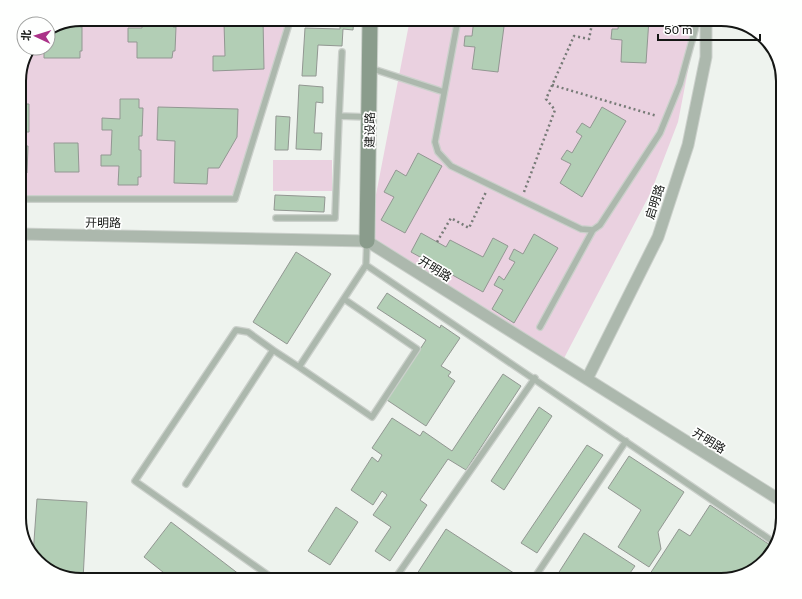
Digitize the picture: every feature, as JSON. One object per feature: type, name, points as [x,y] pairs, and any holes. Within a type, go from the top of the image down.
[{"type":"street","name":"建设路","points":[[367,242],[370,117],[370,26]]},
{"type":"street","name":"启明路","points":[[587,379],[658,237],[688,145],[706,57],[706,26]]},
{"type":"street","name":"开明路","points":[[26,234],[367,242],[776,498]]},
{"type":"lane","points":[[26,199],[235,199],[286,35],[287,26]]},
{"type":"lane","points":[[457,26],[434,142],[438,152],[451,166],[582,229],[593,230]]},
{"type":"lane","points":[[540,327],[593,230],[600,225],[660,133],[680,84],[696,26]]},
{"type":"lane","points":[[276,218],[335,218],[342,52]]},
{"type":"lane","points":[[370,68],[444,92]]},
{"type":"lane","points":[[339,116],[370,117]]},
{"type":"lane","points":[[299,368],[366,265],[367,242]]},
{"type":"lane","points":[[366,265],[535,378],[771,540]]},
{"type":"lane","points":[[264,573],[135,481],[236,330],[248,332],[372,417],[417,349],[344,299]]},
{"type":"lane","points":[[186,484],[273,350]]},
{"type":"lane","points":[[399,573],[535,378]]},
{"type":"lane","points":[[538,573],[626,441]]},
{"type":"path","points":[[521,200],[555,110],[546,99],[574,36],[589,39],[592,26]]},
{"type":"path","points":[[552,85],[666,119]]},
{"type":"path","points":[[437,242],[451,218],[469,228],[489,185]]},
{"type":"shaded area","points":[[286,26],[235,199],[26,199],[26,77],[32,57],[56,56],[56,32],[70,27]]},
{"type":"shaded area","points":[[409,26],[697,26],[678,122],[651,192],[561,364],[367,241]]},
{"type":"shaded area","points":[[273,160],[332,160],[332,191],[273,191]]},
{"type":"building","points":[[142,26],[176,27],[175,51],[173,51],[172,58],[137,58],[137,42],[128,42],[128,28],[142,28]]},
{"type":"building","points":[[224,26],[263,26],[264,69],[213,71],[213,56],[225,56]]},
{"type":"building","points":[[340,26],[353,26],[353,30],[343,29],[342,46],[318,45],[316,76],[302,76],[305,28],[340,29]]},
{"type":"building","points":[[473,26],[504,26],[498,72],[472,69],[475,47],[464,46],[465,36],[472,36]]},
{"type":"building","points":[[618,26],[649,26],[646,63],[621,62],[622,40],[611,39],[612,29],[618,29]]},
{"type":"building","points":[[70,27],[82,27],[82,51],[80,51],[80,58],[44,58],[44,56],[56,56],[56,32]]},
{"type":"building","points":[[299,85],[323,87],[323,103],[316,102],[314,133],[322,133],[321,150],[296,149]]},
{"type":"building","points":[[120,99],[139,99],[139,108],[143,108],[142,136],[139,136],[139,150],[141,150],[141,177],[138,177],[138,185],[118,185],[119,166],[101,166],[101,155],[111,155],[112,130],[102,130],[102,118],[120,119]]},
{"type":"building","points":[[26,104],[29,104],[29,132],[26,132]]},
{"type":"building","points":[[158,107],[238,109],[237,137],[219,168],[208,168],[207,184],[174,183],[175,141],[157,140]]},
{"type":"building","points":[[602,107],[626,121],[582,197],[560,183],[571,164],[561,159],[567,150],[572,153],[582,136],[576,132],[582,123],[590,128]]},
{"type":"building","points":[[276,116],[290,117],[288,150],[275,150]]},
{"type":"building","points":[[54,143],[78,143],[79,172],[55,172]]},
{"type":"building","points":[[26,146],[28,146],[27,173]]},
{"type":"building","points":[[418,153],[442,166],[405,233],[381,220],[394,197],[384,192],[396,170],[406,176]]},
{"type":"building","points":[[275,195],[325,197],[324,212],[274,210]]},
{"type":"building","points":[[421,233],[446,247],[450,240],[483,257],[493,238],[508,246],[483,292],[411,252]]},
{"type":"building","points":[[534,234],[558,248],[514,323],[492,309],[503,290],[494,285],[499,276],[504,280],[515,262],[509,259],[514,249],[523,254]]},
{"type":"building","points":[[296,252],[331,274],[287,344],[253,322]]},
{"type":"building","points":[[387,293],[440,328],[441,325],[460,338],[441,366],[451,372],[448,376],[455,381],[426,426],[387,400],[426,340],[377,308]]},
{"type":"building","points":[[503,374],[521,386],[466,470],[448,459],[420,500],[427,505],[390,561],[375,551],[391,527],[373,515],[387,495],[382,491],[373,505],[351,490],[372,457],[378,462],[382,455],[372,448],[392,418],[420,436],[423,431],[452,451]]},
{"type":"building","points":[[539,407],[552,416],[504,490],[491,481]]},
{"type":"building","points":[[587,445],[603,455],[537,553],[521,543]]},
{"type":"building","points":[[629,456],[684,492],[658,532],[661,549],[649,567],[618,547],[641,510],[608,488]]},
{"type":"building","points":[[37,499],[87,502],[83,573],[63,570],[47,562],[34,547]]},
{"type":"building","points":[[710,505],[769,544],[765,552],[752,564],[732,572],[651,573],[679,529],[690,536]]},
{"type":"building","points":[[336,507],[358,522],[330,565],[308,551]]},
{"type":"building","points":[[171,522],[237,573],[164,573],[144,557]]},
{"type":"building","points":[[446,529],[514,573],[418,573]]},
{"type":"building","points":[[584,533],[635,566],[630,573],[558,573]]}]
